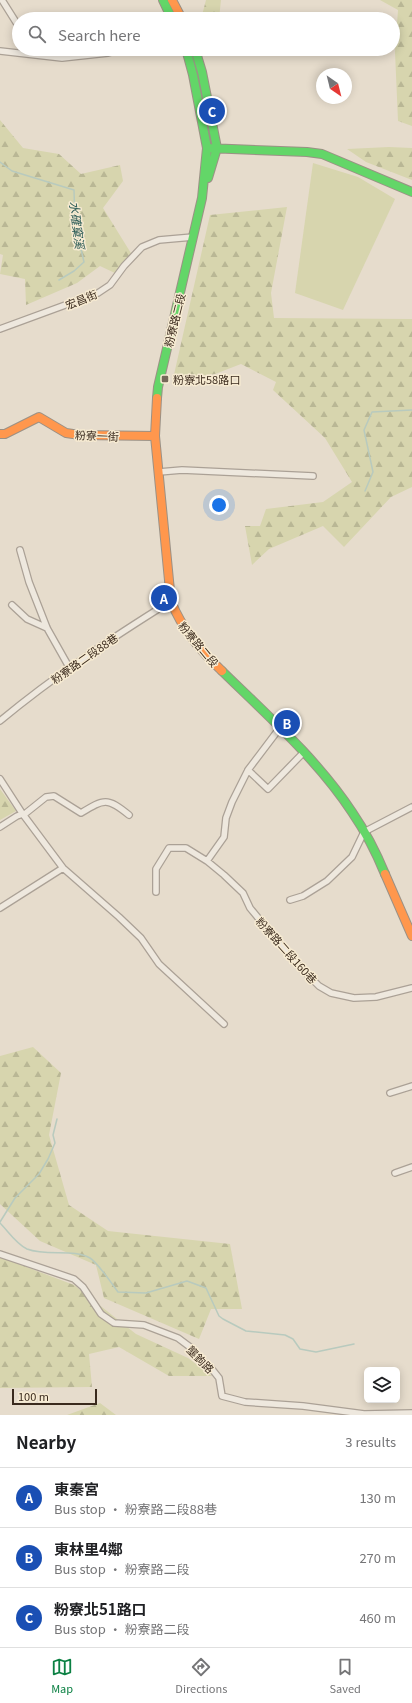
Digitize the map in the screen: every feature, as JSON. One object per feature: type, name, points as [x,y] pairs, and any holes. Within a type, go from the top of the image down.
[{"type":"main road","points":[[163,0],[169,12]]},
{"type":"main road","points":[[172,0],[178,12]]},
{"type":"main road","name":"粉寮路二段","points":[[188,56],[207,148],[202,198]]},
{"type":"main road","name":"粉寮路二段","points":[[197,56],[202,72],[217,148],[202,198],[158,387],[155,436],[171,601],[176,615],[197,644],[279,729],[304,752],[342,796],[364,832],[384,871],[412,936]]},
{"type":"main road","points":[[207,148],[307,152],[322,154],[412,192]]},
{"type":"main road","name":"粉寮一街","points":[[0,434],[5,434],[39,417],[66,433],[80,435],[155,436]]},
{"type":"street","points":[[2,0],[12,16]]},
{"type":"street","points":[[0,51],[12,52]]},
{"type":"street","points":[[45,56],[62,58],[80,56]]},
{"type":"street","name":"宏昌街","points":[[0,329],[98,293],[110,284],[142,247],[159,240],[193,237]]},
{"type":"street","points":[[159,472],[182,470],[313,476]]},
{"type":"street","points":[[20,550],[29,582],[47,628],[69,667]]},
{"type":"street","name":"粉寮路二段88巷","points":[[0,720],[69,667],[171,601]]},
{"type":"street","points":[[12,605],[27,619],[47,628]]},
{"type":"street","points":[[207,861],[224,837],[226,818],[248,770],[279,729]]},
{"type":"street","points":[[248,770],[268,789],[304,752]]},
{"type":"street","points":[[0,779],[22,813],[63,868],[119,917],[140,938],[159,964],[224,1024]]},
{"type":"street","points":[[0,827],[22,813],[26,813],[46,797],[54,796],[81,813],[97,803],[110,801],[129,815]]},
{"type":"street","points":[[290,900],[303,896],[327,881],[352,857],[364,832],[412,807]]},
{"type":"street","name":"粉寮路二段160巷","points":[[156,892],[156,870],[169,848],[186,848],[207,861],[243,893],[250,908],[257,917],[292,959],[319,986],[331,993],[354,998],[376,997],[412,988]]},
{"type":"street","points":[[0,908],[63,868]]},
{"type":"street","points":[[390,1093],[412,1086]]},
{"type":"street","points":[[395,1173],[412,1167]]},
{"type":"street","name":"壟鉤路","points":[[0,1254],[74,1279],[83,1288],[101,1314],[114,1323],[144,1325],[178,1338],[190,1347],[192,1353],[211,1368],[219,1378],[222,1396],[245,1402],[303,1406],[364,1414],[412,1413]]},
{"type":"green space","points":[[206,0],[221,0],[220,12],[203,12]]},
{"type":"green space","points":[[380,0],[412,0],[412,126],[398,121],[395,56],[400,56],[400,12],[398,12],[398,10]]},
{"type":"green space","points":[[0,120],[23,148],[59,154],[81,174],[120,165],[123,181],[103,208],[134,258],[117,274],[100,266],[77,283],[26,305],[25,279],[0,274],[3,255],[0,254]]},
{"type":"green space","points":[[389,147],[412,148],[412,180],[366,162],[347,149]]},
{"type":"green space","points":[[313,163],[358,177],[395,199],[343,310],[295,293]]},
{"type":"green space","points":[[287,207],[271,293],[274,318],[412,319],[412,487],[391,497],[344,547],[323,526],[269,549],[252,565],[245,526],[260,526],[266,509],[323,502],[352,482],[325,438],[273,390],[276,382],[241,364],[215,374],[173,379],[210,215]]},
{"type":"green space","points":[[0,789],[16,811],[0,820]]},
{"type":"green space","points":[[33,1047],[61,1073],[49,1135],[69,1205],[108,1231],[230,1244],[242,1309],[211,1309],[199,1339],[104,1298],[96,1265],[40,1241],[0,1204],[0,1056]]},
{"type":"green space","points":[[0,1257],[74,1285],[136,1334],[188,1358],[212,1376],[169,1376],[119,1347],[89,1354],[92,1387],[0,1388]]},
{"type":"green space","points":[[100,1403],[116,1415],[67,1415]]},
{"type":"waterway","name":"水確窠溪","points":[[0,162],[12,171],[74,190],[75,223],[84,262],[74,271],[59,280]]},
{"type":"waterway","points":[[365,491],[373,472],[364,430],[372,412],[412,410]]},
{"type":"waterway","points":[[0,1222],[15,1198],[39,1174],[48,1159],[55,1143],[53,1135],[57,1119]]},
{"type":"waterway","points":[[0,1223],[16,1241],[27,1249],[43,1252],[84,1255],[90,1258],[101,1269],[118,1292],[146,1293],[187,1281],[206,1288],[219,1316],[246,1331],[285,1335],[293,1339],[300,1349],[316,1352],[354,1344]]},
{"type":"traffic: fast","points":[[163,0],[169,12]]},
{"type":"traffic: fast","points":[[157,398],[158,387],[202,198],[207,148],[188,56]]},
{"type":"traffic: fast","points":[[197,56],[202,72],[217,148],[208,178]]},
{"type":"traffic: fast","points":[[207,148],[307,152],[322,154],[412,192]]},
{"type":"traffic: fast","points":[[222,671],[291,738],[323,774],[352,812],[374,850],[385,874]]},
{"type":"traffic: slow","points":[[172,0],[178,12]]},
{"type":"traffic: slow","points":[[157,398],[155,436],[171,601],[175,611],[192,639],[222,671]]},
{"type":"traffic: slow","points":[[0,434],[5,434],[39,417],[66,433],[80,435],[155,436]]},
{"type":"traffic: slow","points":[[385,874],[412,936]]},
{"type":"place","name":"粉寮北51路口","points":[[212,111]]},
{"type":"place","name":"粉寮北58路口","points":[[165,379]]},
{"type":"place","name":"東秦宮","points":[[164,598]]},
{"type":"place","name":"東林里4鄰","points":[[287,723]]}]
